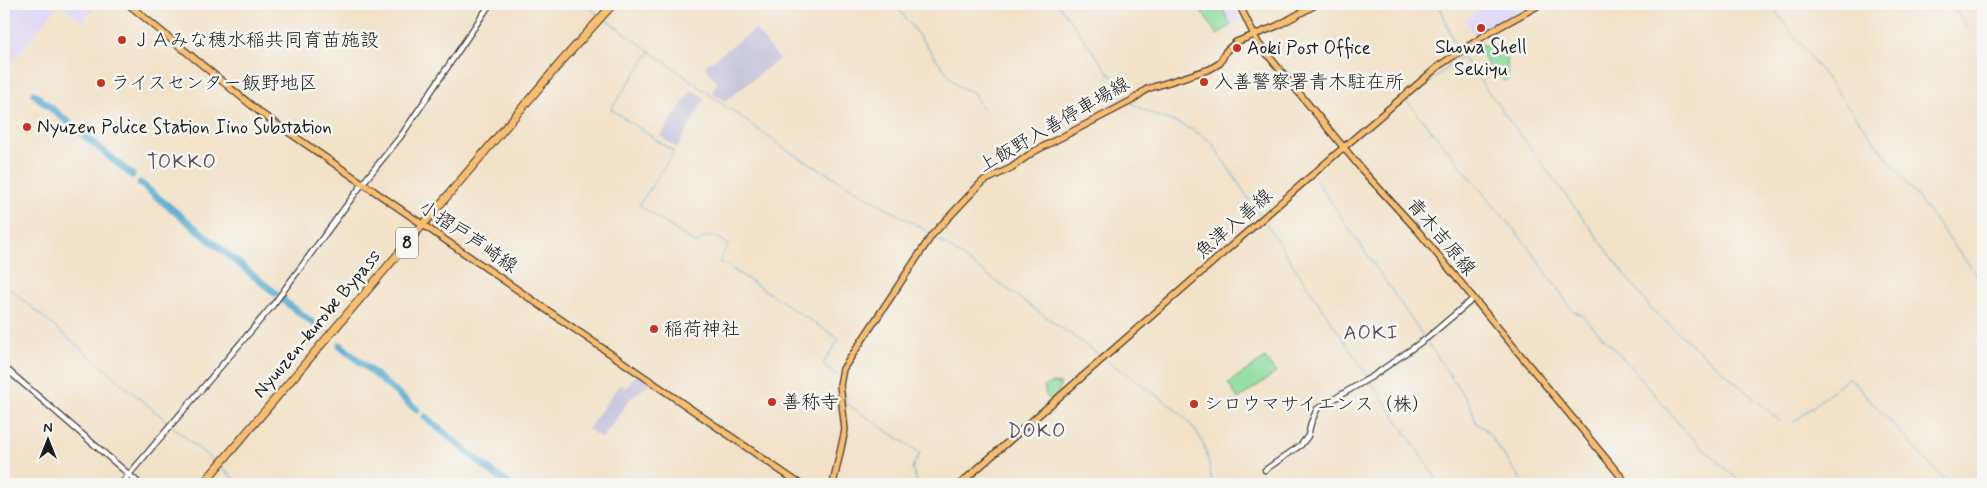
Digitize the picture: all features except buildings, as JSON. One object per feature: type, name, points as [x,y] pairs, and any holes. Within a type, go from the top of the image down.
[{"type":"highway","name":"Nyuuzen-kurobe Bypass","points":[[203,484],[560,62],[614,4]]},
{"type":"main road","name":"小摺戸芦崎線","points":[[128,4],[262,114],[800,484]]},
{"type":"main road","name":"青木吉原線","points":[[1240,4],[1258,43],[1627,484]]},
{"type":"main road","name":"上飯野入善停車場線","points":[[833,484],[845,430],[840,385],[841,373],[932,234],[977,187],[987,179],[1011,168],[1024,157],[1131,101],[1147,89],[1210,70],[1220,63],[1226,51],[1236,42],[1277,26],[1317,4]]},
{"type":"main road","name":"魚津入善線","points":[[960,484],[1440,65],[1490,32],[1541,4]]},
{"type":"street","points":[[121,484],[273,305],[363,183],[401,136],[490,4]]},
{"type":"street","points":[[1265,470],[1301,445],[1308,436],[1310,422],[1317,408],[1373,376],[1427,338],[1473,299]]},
{"type":"street","points":[[4,367],[140,484]]},
{"type":"shaded area","points":[[4,4],[59,4],[5,71],[4,70]]},
{"type":"shaded area","points":[[59,4],[97,4],[83,22]]},
{"type":"shaded area","points":[[1197,4],[1233,4],[1240,20],[1217,35]]},
{"type":"shaded area","name":"Showa Shell Sekiyu","points":[[1487,4],[1534,4],[1476,36],[1465,20]]},
{"type":"shaded area","points":[[755,29],[779,59],[725,101],[712,93],[717,83],[705,66]]},
{"type":"shaded area","points":[[692,90],[705,98],[677,148],[660,136]]},
{"type":"shaded area","points":[[636,374],[650,383],[630,399],[602,439],[588,429],[620,384],[626,388]]},
{"type":"green space","points":[[1197,4],[1210,4],[1219,9],[1222,8],[1231,25],[1217,35]]},
{"type":"green space","points":[[1481,43],[1504,52],[1507,61],[1508,79],[1504,81],[1488,65],[1480,50],[1479,44]]},
{"type":"green space","points":[[1265,358],[1276,373],[1238,399],[1228,383]]},
{"type":"green space","points":[[1052,383],[1061,384],[1057,395],[1050,400],[1046,396],[1044,386]]},
{"type":"waterway","points":[[584,4],[599,15]]},
{"type":"waterway","points":[[895,4],[956,85],[974,93],[983,112]]},
{"type":"waterway","points":[[1058,4],[1129,100]]},
{"type":"waterway","points":[[1439,4],[1457,51]]},
{"type":"waterway","points":[[1770,4],[1983,283]]},
{"type":"waterway","points":[[1952,4],[1968,29]]},
{"type":"waterway","points":[[604,18],[785,149],[930,233]]},
{"type":"waterway","points":[[650,52],[611,109],[674,152],[639,205],[695,243],[698,243],[705,237],[713,236],[728,244],[720,261],[839,339],[823,364],[838,376]]},
{"type":"waterway","points":[[1460,54],[1651,309],[1780,421]]},
{"type":"waterway","points":[[1461,57],[1406,100],[1530,249],[1573,311],[1582,315],[1637,373],[1684,430],[1742,484]]},
{"type":"waterway","points":[[34,94],[132,175]]},
{"type":"waterway","points":[[1131,103],[1141,109],[1193,130],[1212,143],[1260,216]]},
{"type":"waterway","points":[[1316,180],[1467,400],[1476,423],[1486,430],[1524,484]]},
{"type":"waterway","points":[[140,183],[275,293]]},
{"type":"waterway","points":[[1264,221],[1440,484]]},
{"type":"waterway","points":[[933,236],[1102,357]]},
{"type":"waterway","points":[[4,284],[170,424]]},
{"type":"waterway","points":[[283,300],[322,330]]},
{"type":"waterway","points":[[340,345],[417,410]]},
{"type":"waterway","points":[[1106,360],[1160,397],[1186,419],[1203,443],[1209,463],[1212,484]]},
{"type":"waterway","points":[[1793,423],[1849,377],[1941,476],[1952,484]]},
{"type":"waterway","points":[[843,381],[847,404],[920,453],[912,468],[918,484]]},
{"type":"waterway","points":[[425,417],[509,484]]},
{"type":"waterway","points":[[173,427],[217,464]]},
{"type":"waterway","points":[[220,467],[241,484]]},
{"type":"place","name":"Showa Shell Sekiyu","points":[[1481,28]]},
{"type":"place","name":"ＪＡみな穂水稲共同育苗施設","points":[[122,40]]},
{"type":"place","name":"Aoki Post Office","points":[[1237,48]]},
{"type":"place","name":"入善警察署青木駐在所","points":[[1204,82]]},
{"type":"place","name":"ライスセンター飯野地区","points":[[101,83]]},
{"type":"place","name":"Nyuzen Police Station Iino Substation","points":[[27,127]]},
{"type":"place","name":"稲荷神社","points":[[654,329]]},
{"type":"place","name":"善称寺","points":[[772,402]]},
{"type":"place","name":"シロウマサイエンス（株）","points":[[1194,404]]},
{"type":"district","name":"TOKKO","points":[[182,162]]},
{"type":"district","name":"AOKI","points":[[1371,333]]},
{"type":"district","name":"DOKO","points":[[1037,431]]}]
